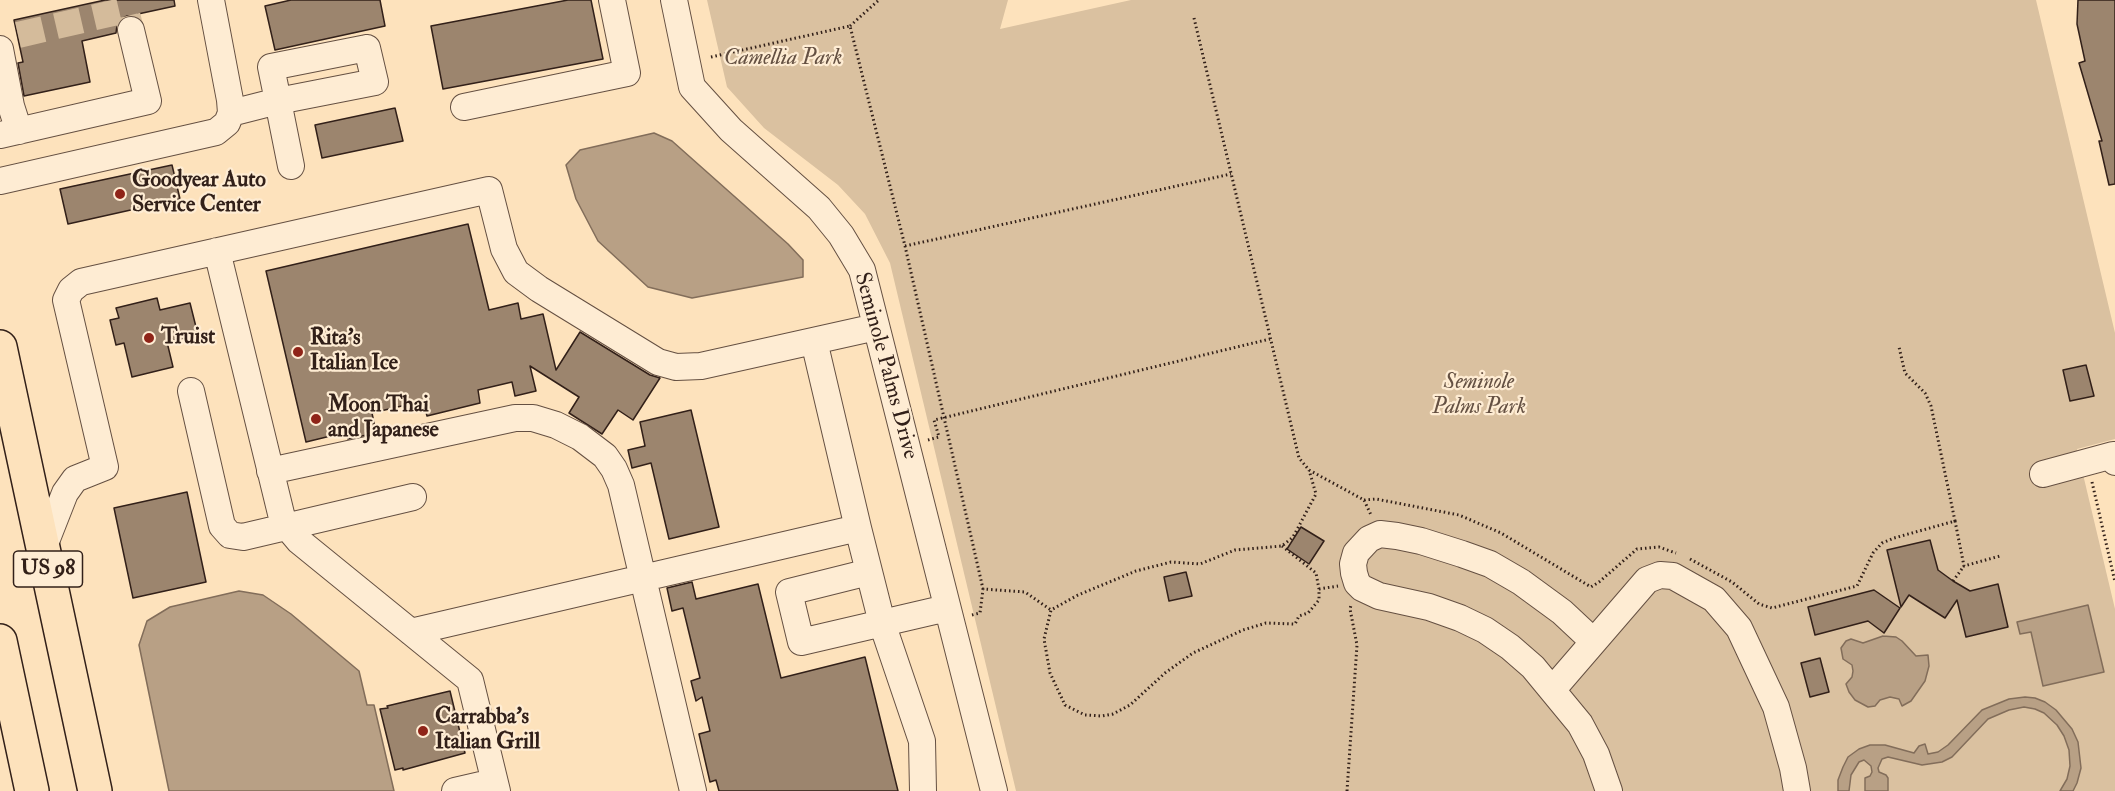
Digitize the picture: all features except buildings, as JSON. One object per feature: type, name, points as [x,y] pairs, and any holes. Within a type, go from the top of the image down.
[{"type":"highway","name":"US 98","points":[[0,347],[95,791]]},
{"type":"highway","points":[[0,423],[28,478]]},
{"type":"highway","points":[[0,641],[32,791]]},
{"type":"street","points":[[0,181],[216,132],[227,123],[231,113],[230,100],[211,0]]},
{"type":"street","points":[[464,107],[627,73],[612,0]]},
{"type":"street","name":"Seminole Palms Drive","points":[[674,0],[693,87],[731,130],[819,208],[841,235],[862,270],[876,327],[958,612],[994,791]]},
{"type":"street","points":[[6,41],[11,106],[10,133],[148,100],[131,30]]},
{"type":"street","points":[[231,113],[278,101],[291,166]]},
{"type":"street","points":[[43,549],[65,493],[75,479],[105,467],[66,300],[71,290],[81,282],[489,190],[504,249],[516,272],[539,289],[658,362],[676,367],[701,366],[876,327]]},
{"type":"street","points":[[217,251],[285,527],[470,680],[496,786],[455,791]]},
{"type":"street","points":[[814,341],[882,623],[922,741],[923,791]]},
{"type":"street","points":[[191,391],[222,526],[230,535],[243,537],[413,497]]},
{"type":"street","points":[[270,471],[515,418],[533,418],[556,425],[580,437],[605,456],[621,485],[693,791]]},
{"type":"street","points":[[2043,474],[2087,462],[2114,458]]},
{"type":"street","points":[[411,632],[858,528]]},
{"type":"street","points":[[1593,641],[1562,612],[1521,582],[1490,564],[1421,541],[1380,534],[1370,539],[1356,553],[1353,564],[1357,583],[1362,588],[1379,596],[1429,607],[1485,630],[1525,660],[1553,689],[1580,724],[1596,754],[1609,791]]},
{"type":"street","points":[[869,572],[789,592],[801,642],[882,623],[958,612]]},
{"type":"street","points":[[1553,689],[1633,595],[1652,578],[1666,574],[1673,576],[1714,599],[1739,628],[1776,707],[1797,791]]},
{"type":"path","points":[[711,57],[850,26],[879,0]]},
{"type":"path","points":[[1194,18],[1299,458],[1309,470],[1364,500],[1376,499],[1459,515],[1501,533],[1591,587],[1637,549],[1659,547],[1677,554]]},
{"type":"path","points":[[850,26],[905,246],[983,589],[980,613],[958,612]]},
{"type":"path","points":[[905,246],[1231,174]]},
{"type":"path","points":[[928,440],[939,437],[934,420],[1270,339]]},
{"type":"path","points":[[1899,347],[1905,373],[1925,393],[1931,406],[1964,566]]},
{"type":"path","points":[[2087,462],[2115,582]]},
{"type":"path","points":[[1282,546],[1316,573],[1319,589],[1319,600],[1308,613],[1299,616],[1295,624],[1266,623],[1243,630],[1193,653],[1165,673],[1130,705],[1113,714],[1085,715],[1065,705],[1050,673],[1044,639],[1051,610],[1078,595],[1136,571],[1171,562],[1200,564],[1234,550],[1282,546],[1293,537],[1316,494],[1309,470]]},
{"type":"path","points":[[1364,500],[1380,534]]},
{"type":"path","points":[[1685,557],[1732,582],[1759,604],[1772,608],[1857,586],[1874,553],[1882,543],[1955,520]]},
{"type":"path","points":[[1953,581],[1964,566],[2000,556]]},
{"type":"path","points":[[1347,791],[1357,645],[1350,609],[1357,583]]},
{"type":"path","points":[[983,589],[1025,592],[1051,610]]},
{"type":"green space","name":"Seminole Palms Park","points":[[707,0],[1008,0],[1000,29],[1131,0],[2036,0],[2115,333],[2115,439],[2077,449],[2115,609],[2115,791],[1016,791],[890,263],[865,214],[838,185],[764,128],[727,87]]},
{"type":"shaded area","points":[[654,133],[672,141],[788,244],[803,260],[803,277],[692,298],[648,287],[598,241],[576,199],[566,165],[580,150]]},
{"type":"shaded area","points":[[239,591],[263,595],[291,614],[359,671],[367,705],[374,705],[394,791],[169,791],[139,645],[147,621],[170,607]]},
{"type":"shaded area","points":[[2088,605],[2104,672],[2043,686],[2031,632],[2020,634],[2017,622]]},
{"type":"shaded area","points":[[1883,636],[1896,637],[1916,656],[1928,655],[1929,666],[1925,681],[1911,701],[1902,706],[1899,699],[1890,697],[1880,700],[1875,706],[1868,707],[1855,700],[1849,692],[1846,684],[1852,677],[1852,665],[1843,659],[1841,648],[1846,641],[1851,639],[1863,643]]},
{"type":"shaded area","points":[[2025,697],[2045,702],[2056,710],[2072,729],[2078,742],[2081,768],[2073,791],[2060,791],[2067,779],[2070,766],[2069,750],[2064,736],[2057,725],[2044,713],[2024,707],[2009,710],[1988,719],[1952,757],[1942,762],[1922,765],[1888,757],[1882,759],[1878,768],[1879,772],[1888,778],[1888,791],[1865,791],[1865,778],[1872,772],[1871,766],[1864,760],[1859,762],[1851,775],[1849,791],[1838,791],[1838,780],[1848,757],[1859,749],[1870,745],[1885,745],[1914,753],[1919,746],[1925,744],[1928,754],[1938,752],[1948,745],[1982,710],[2009,699]]},
{"type":"tunnel","points":[[18,35],[126,10],[131,30]]},
{"type":"place","name":"Goodyear Auto Service Center","points":[[120,194]]},
{"type":"place","name":"Truist","points":[[149,338]]},
{"type":"place","name":"Rita's Italian Ice","points":[[298,352]]},
{"type":"place","name":"Moon Thai and Japanese","points":[[316,419]]},
{"type":"place","name":"Carrabba's Italian Grill","points":[[423,731]]},
{"type":"park label","name":"Camellia Park","points":[[783,59]]}]
